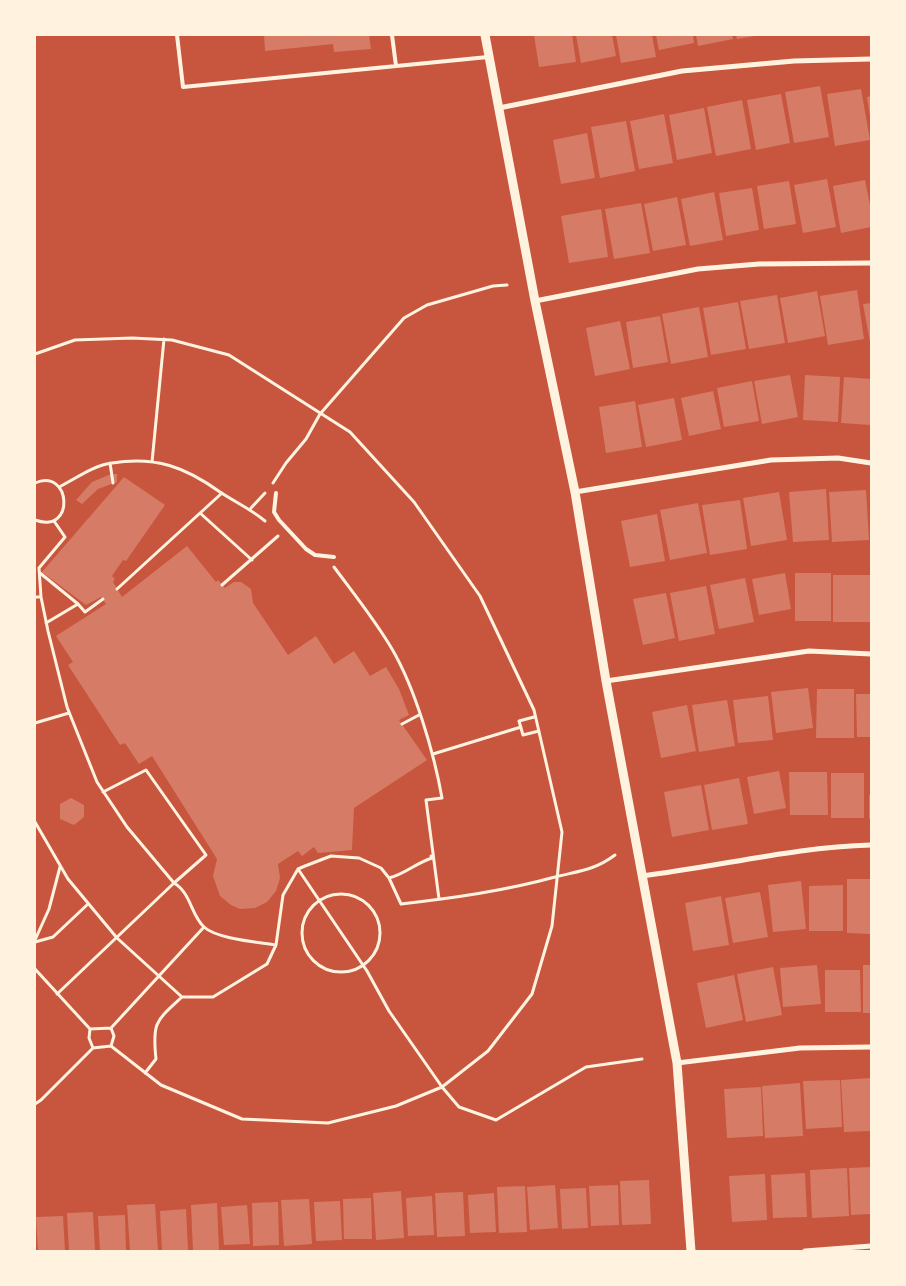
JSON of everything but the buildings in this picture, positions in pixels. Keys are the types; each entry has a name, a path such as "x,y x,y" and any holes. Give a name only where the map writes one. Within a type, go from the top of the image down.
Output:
{"street":[{"path":"485,35 488,58 575,492 606,681 677,1064 691,1251"},
{"path":"499,108 682,71 794,61 871,59"},
{"path":"536,301 698,269 759,264 871,263"},
{"path":"575,492 771,460 838,458 871,464"},
{"path":"606,681 809,651 871,654"},
{"path":"641,876 753,857 843,846 871,846"},
{"path":"677,1064 800,1048 871,1047"},
{"path":"805,1251 871,1246"}],"lane":[{"path":"177,35 183,87 488,58"},
{"path":"392,35 396,66"},
{"path":"276,493 274,512 279,520 306,549 315,555 334,557"}],"path":[{"path":"251,508 270,488 286,463 306,439 320,414 404,318 427,306 493,286 507,285"},
{"path":"152,462 164,338"},
{"path":"35,354 75,340 164,338 229,355 350,432 420,510 480,596 534,710 534,717 562,832 552,926 532,994 488,1051 442,1087 396,1106 328,1123 242,1119 161,1085 111,1046 93,1048 35,1104"},
{"path":"59,487 110,463 152,462 181,468 203,479 222,493 251,508 268,524"},
{"path":"110,463 113,483"},
{"path":"35,483 49,481 59,487 64,495 65,505 61,514 54,520 42,523 35,520"},
{"path":"117,589 222,493"},
{"path":"200,513 252,560"},
{"path":"54,520 65,537 39,568 41,597 69,713 97,782 127,827 174,883 182,888 204,927 218,934 276,945"},
{"path":"274,529 285,541"},
{"path":"222,584 252,560 279,534"},
{"path":"327,566 334,566 393,650 433,754 442,798 426,800 440,899"},
{"path":"40,572 85,612 103,599"},
{"path":"35,597 41,597"},
{"path":"46,623 78,604"},
{"path":"35,723 69,713"},
{"path":"402,724 419,715"},
{"path":"534,717 519,721 523,735 538,731"},
{"path":"433,754 521,727"},
{"path":"57,994 174,883 206,856 146,770 104,792"},
{"path":"35,822 60,867 88,904 117,938 182,998"},
{"path":"35,832 39,829"},
{"path":"389,878 400,875 417,863 432,858 432,848"},
{"path":"145,1073 156,1059 154,1039 158,1019 182,998 213,997 267,964 276,945 283,895 298,869 331,856 359,858 381,868 389,878 401,904 475,895 557,877 600,866 615,855"},
{"path":"35,941 49,909 60,867"},
{"path":"298,869 362,966 389,1012 442,1087 459,1107 496,1120 586,1067 642,1059"},
{"path":"334,896 348,896 362,900 372,910 380,928 379,942 373,956 362,966 349,971 335,971 322,966 311,957 304,944 304,924 310,911 320,902 334,896"},
{"path":"35,941 53,937 88,904"},
{"path":"35,968 90,1029 111,1028 204,927"},
{"path":"111,1028 114,1036 111,1046"},
{"path":"90,1029 88,1038 93,1048"}]}
